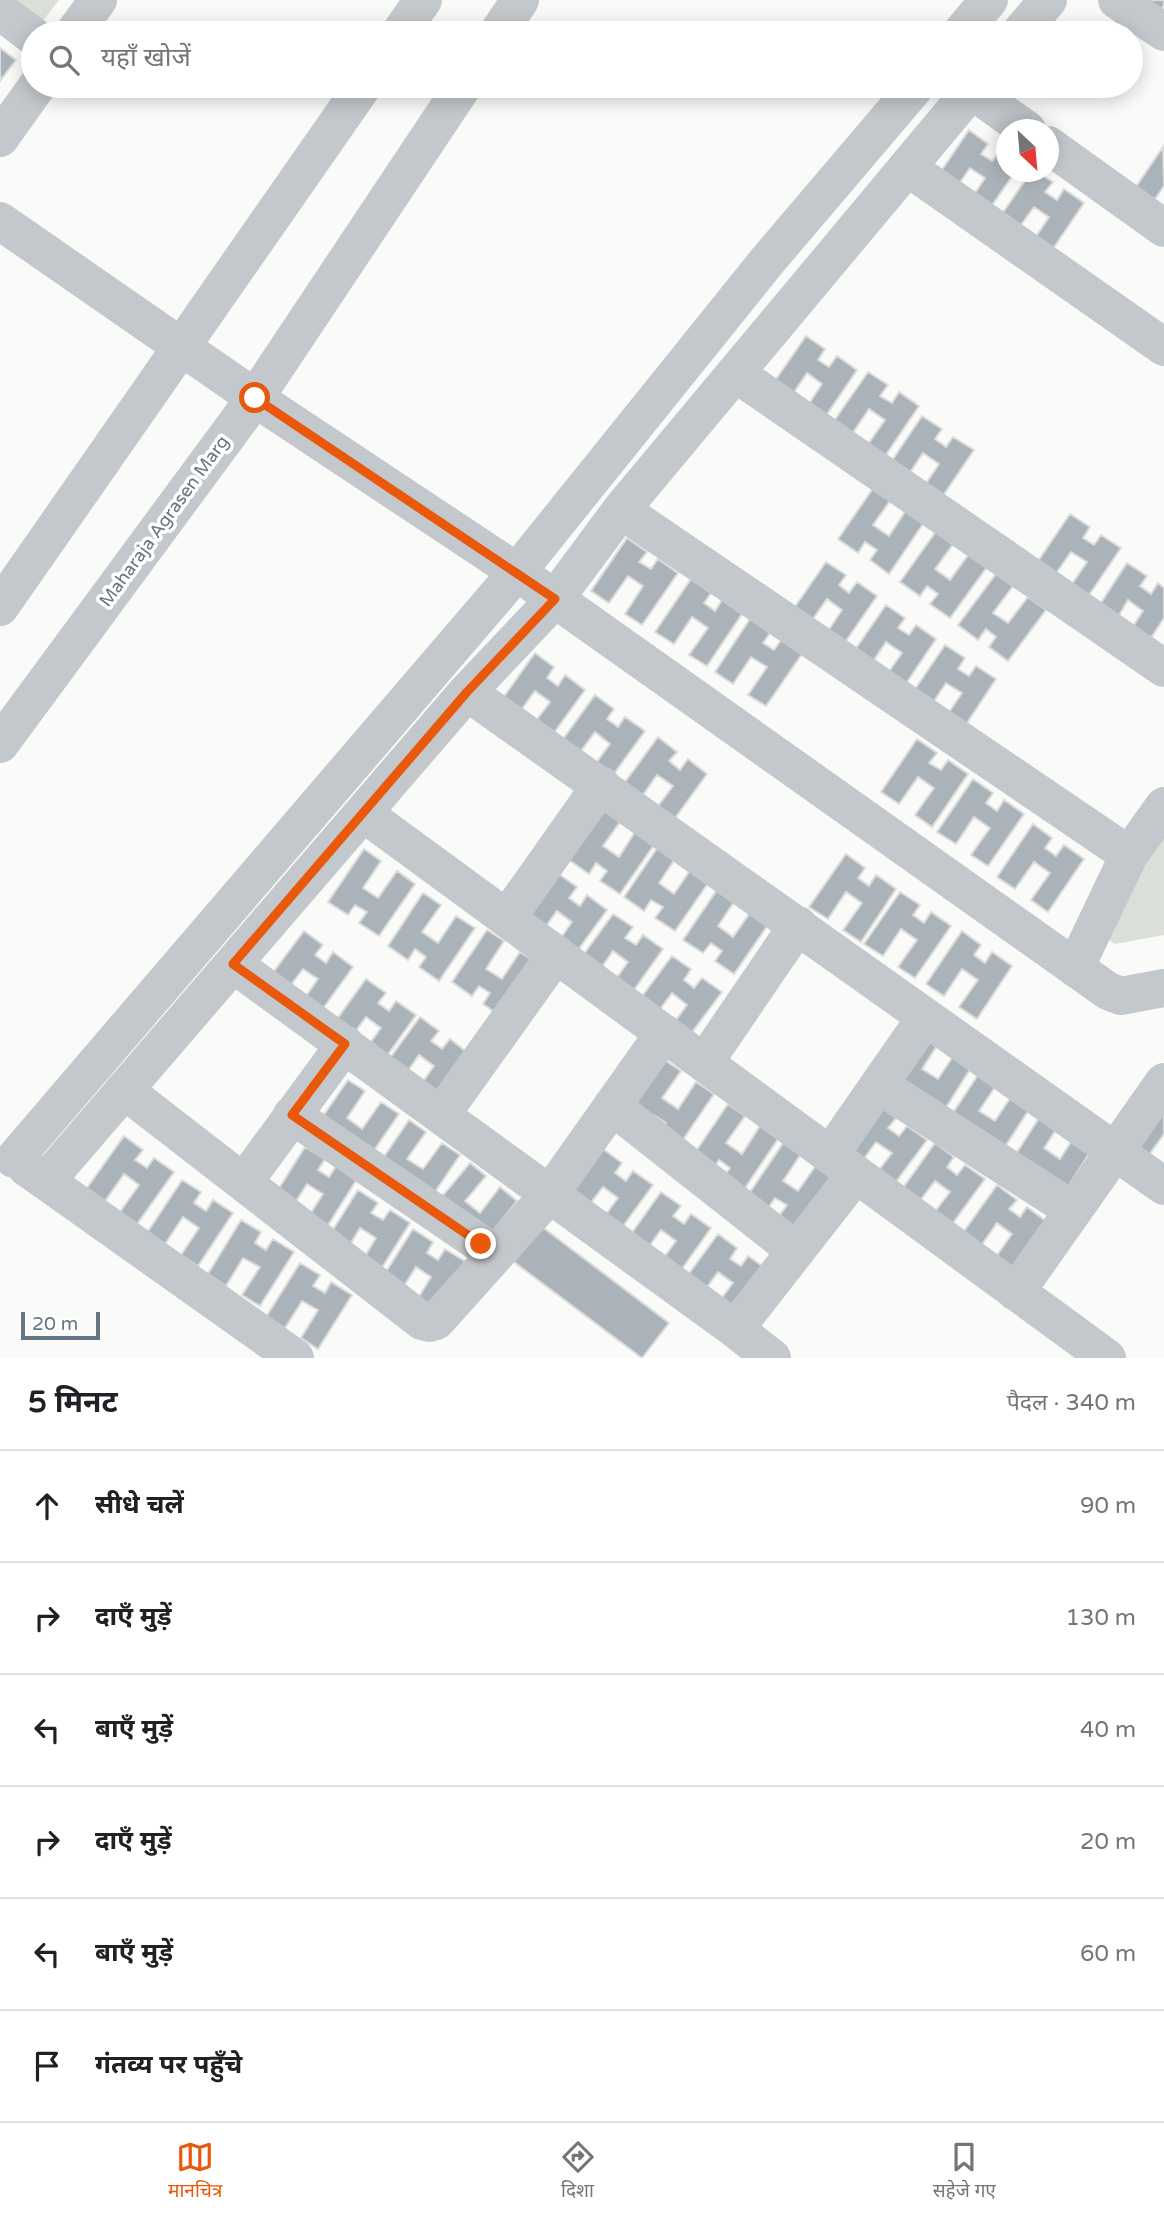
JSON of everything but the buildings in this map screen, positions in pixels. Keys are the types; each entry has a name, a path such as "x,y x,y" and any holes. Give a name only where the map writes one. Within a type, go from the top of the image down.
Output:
{"street":[{"path":"83,21 98,0"},
{"path":"408,21 423,0"},
{"path":"506,21 520,0"},
{"path":"971,21 989,0"},
{"path":"1030,21 1048,0"},
{"path":"1117,0 1164,32"},
{"path":"0,11 21,27"},
{"path":"0,138 28,98"},
{"path":"0,607 355,98"},
{"name":"Maharaja Agrasen Marg","path":"0,744 255,398 455,98"},
{"path":"295,1358 7,1154 517,572 768,260 906,98"},
{"path":"47,1180 467,692 555,599 621,510 907,167 978,98"},
{"path":"987,98 1013,119"},
{"path":"1059,153 1164,228"},
{"path":"907,167 1164,347"},
{"path":"0,221 255,398 517,572 1115,995 1164,988"},
{"path":"735,373 1164,668"},
{"path":"621,510 1129,855"},
{"path":"467,692 1164,1186"},
{"path":"507,918 601,785"},
{"path":"1075,968 1129,855 1164,806"},
{"path":"363,813 1107,1358"},
{"path":"704,1063 797,925"},
{"path":"441,1115 556,954"},
{"path":"233,964 736,1329 772,1358"},
{"path":"736,1329 796,1251 843,1164 879,1085 926,1017"},
{"path":"124,1090 422,1321 429,1323 436,1321 550,1194 664,1033"},
{"path":"244,1182 345,1044"},
{"path":"1016,1292 1164,1082"},
{"path":"879,1085 1073,1210"},
{"path":"612,1106 796,1251"},
{"path":"292,1115 481,1244"}],"shaded area":[{"path":"12,0 59,0 41,21"},
{"path":"1164,837 1164,935 1115,944 1095,931"}],"route":[{"path":"255,398 555,599 467,692 233,964 345,1044 292,1115 481,1244"}]}
